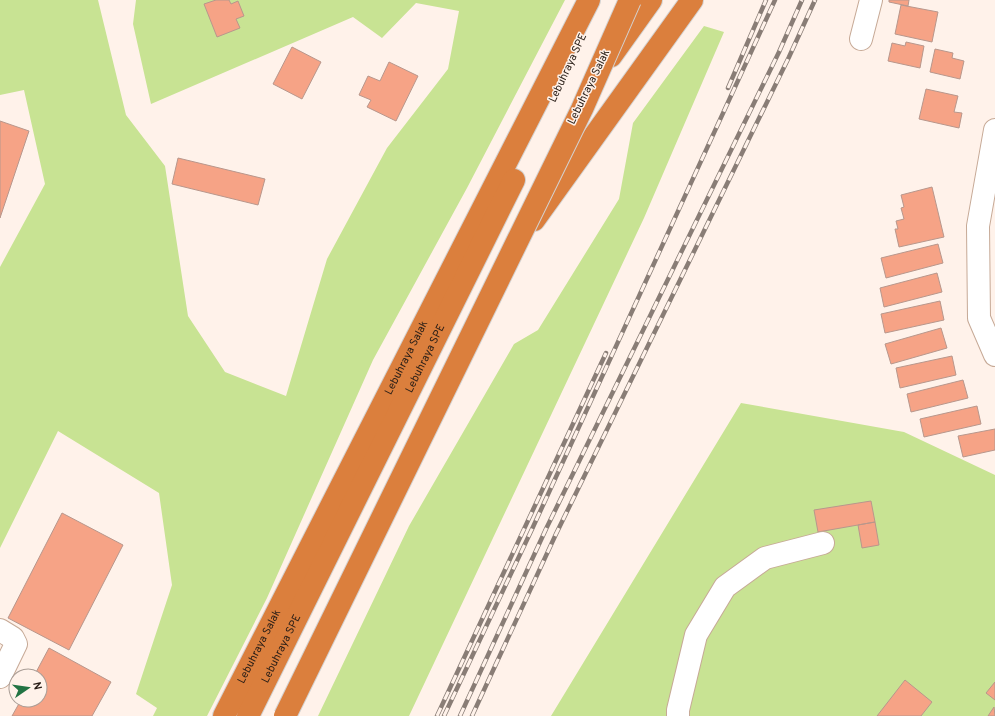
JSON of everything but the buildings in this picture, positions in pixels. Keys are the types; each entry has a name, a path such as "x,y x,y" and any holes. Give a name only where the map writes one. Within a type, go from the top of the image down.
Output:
{"highway":[{"name":"Lebuhraya Salak","path":"224,716 589,0"},
{"name":"Lebuhraya SPE","path":"248,716 556,96 599,0"},
{"name":"Lebuhraya Salak","path":"286,716 632,0"},
{"path":"286,716 582,109 632,0"},
{"path":"590,86 650,0"},
{"path":"512,251 692,0"}],"street":[{"path":"861,38 871,0"},
{"path":"995,130 978,226 979,318 995,355"},
{"path":"678,716 678,710 696,635 726,587 765,558 824,543"},
{"path":"0,630 13,638 16,644 0,677"}],"green space":[{"path":"0,0 98,0 126,115 165,166 188,316 225,372 286,396 327,259 387,148 448,69 459,11 416,3 382,38 353,17 151,104 133,24 136,0 565,0 467,188 373,360 267,598 207,716 153,716 157,708 136,694 172,585 159,493 58,431 0,548 0,267 45,184 24,90 0,95"},
{"path":"704,26 724,32 644,218 409,716 318,716 409,526 514,344 538,330 619,199 633,123"},
{"path":"741,403 904,432 995,475 995,716 551,716"}],"railway":[{"path":"728,88 766,0"},
{"path":"444,716 533,527 775,0"},
{"path":"460,716 546,529 779,52 802,0"},
{"path":"472,716 556,534 789,57 815,0"},
{"path":"437,716 606,353"}]}
